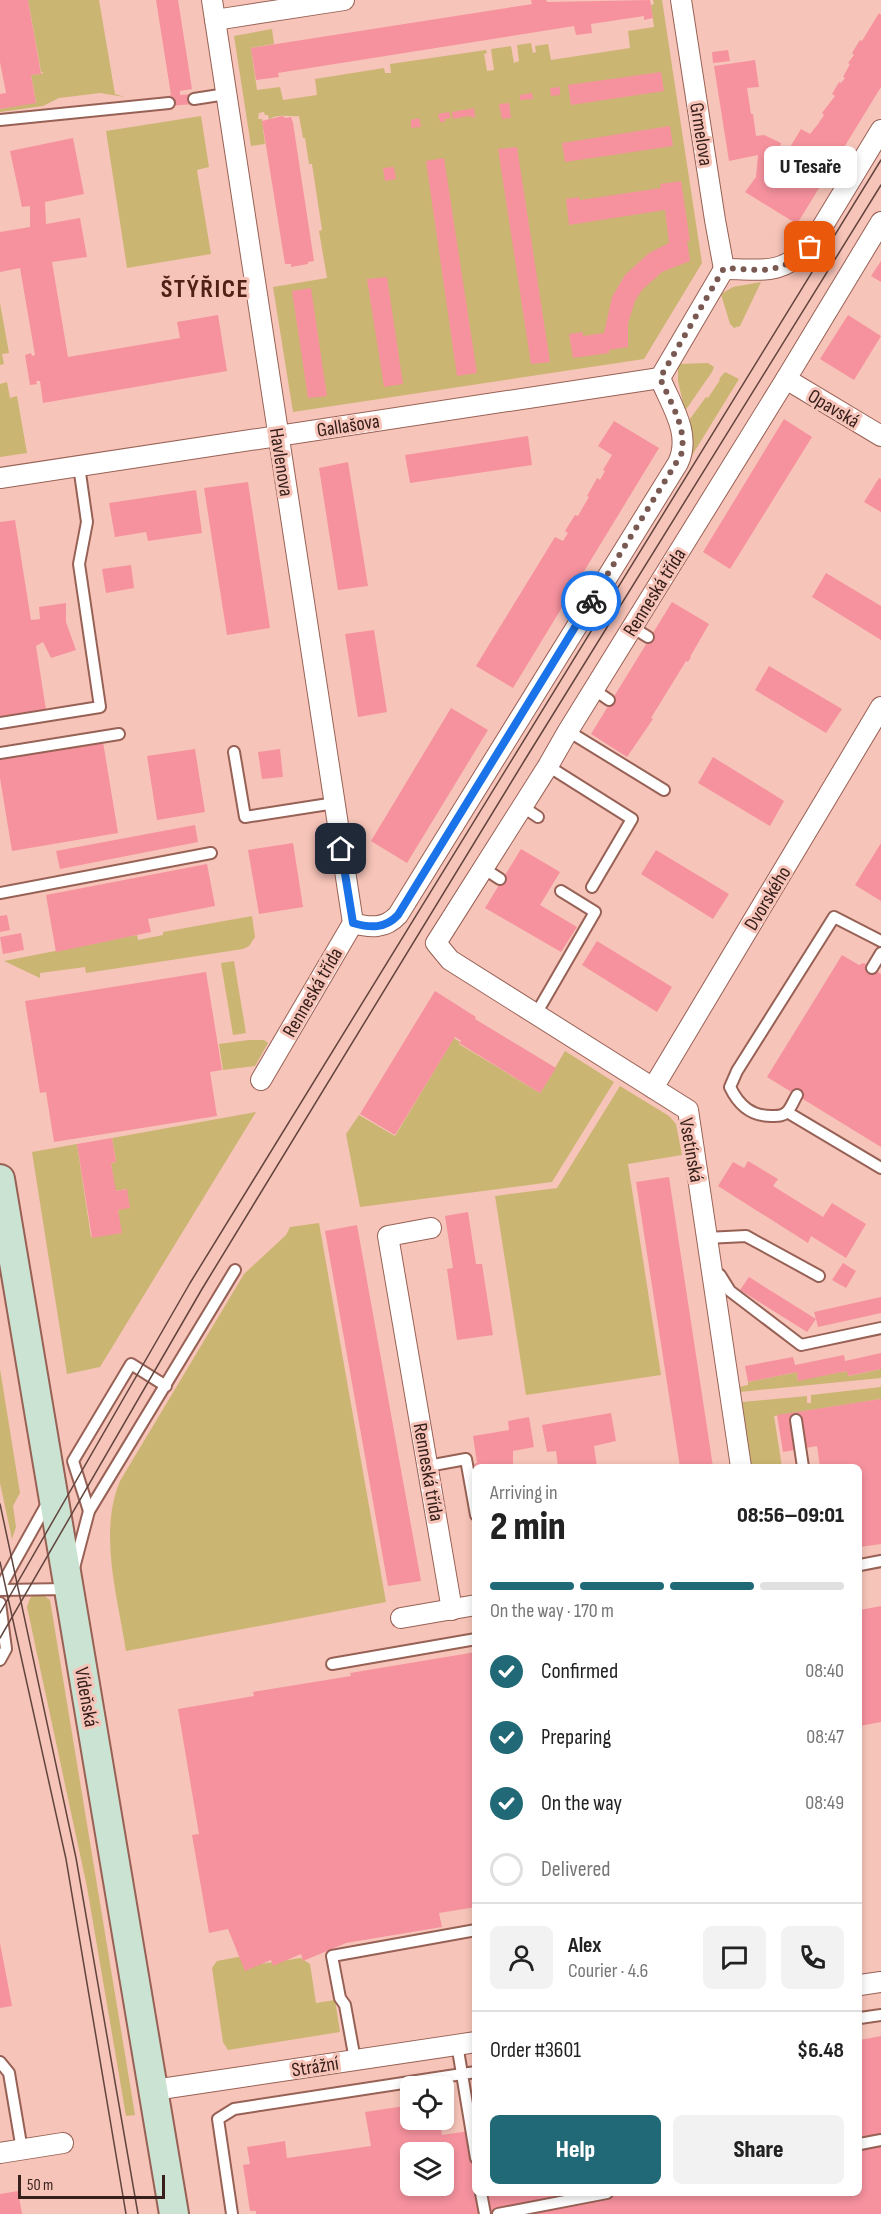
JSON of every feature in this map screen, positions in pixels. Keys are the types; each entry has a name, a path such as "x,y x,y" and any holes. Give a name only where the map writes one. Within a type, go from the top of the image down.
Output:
{"main road":[{"name":"Vídeňská","path":"0,1179 60,1460 53,1493 174,2214"}],"street":[{"name":"Havlenova","path":"212,0 353,923"},
{"path":"214,20 344,0"},
{"name":"Grmelova","path":"681,0 724,268"},
{"path":"353,923 362,926 386,925 398,915 678,463 683,449 683,436 660,378 724,268 773,270 794,261 810,247 881,130"},
{"name":"Renneská třída","path":"450,960 436,943 491,874 530,812 548,766 568,731 601,695 640,632 786,379 881,222"},
{"name":"Gallašova","path":"0,478 660,378"},
{"name":"Opavská","path":"786,379 881,436"},
{"name":"Dvorského","path":"652,1088 881,707"},
{"name":"Renneská třída","path":"261,1080 353,923"},
{"name":"Vsetínská","path":"450,960 688,1110 741,1464"},
{"name":"Renneská třída","path":"430,1228 388,1236 452,1610"},
{"path":"401,1618 472,1606"},
{"path":"862,1985 881,1982"},
{"name":"Strážní","path":"154,2090 466,2043"},
{"path":"0,2153 63,2143"}],"lane":[{"path":"194,99 226,94"},
{"path":"0,120 169,102"},
{"path":"0,723 100,707 79,564 87,522 79,466"},
{"path":"568,731 664,790"},
{"path":"0,753 119,734"},
{"path":"234,752 245,817 334,803"},
{"path":"548,766 632,819 592,887"},
{"path":"0,893 211,853"},
{"path":"536,1014 595,912 561,891"},
{"path":"797,1095 787,1112 780,1116 761,1117 747,1110 736,1100 730,1087 737,1071 834,917 881,941"},
{"path":"872,968 881,953"},
{"path":"787,1112 881,1168"},
{"path":"706,1238 746,1236 819,1276"},
{"path":"53,1493 0,1589 69,1589 89,1511 235,1270"},
{"path":"712,1276 720,1275 730,1291 801,1345 881,1328"},
{"path":"89,1511 60,1460 131,1364 166,1386"},
{"path":"796,1420 803,1464"},
{"path":"428,1466 466,1460 472,1493"},
{"path":"862,1565 881,1561"},
{"path":"0,1604 6,1649 0,1660"},
{"path":"332,1664 472,1640"},
{"path":"355,2060 345,2005 340,1998 332,1956 472,1931"},
{"path":"862,2018 881,2015"},
{"path":"466,2043 462,2074 472,2134"},
{"path":"0,2062 9,2073 22,2150"},
{"path":"232,2214 218,2119 234,2109 472,2073"},
{"path":"862,2144 881,2140"},
{"path":"482,2196 485,2214"},
{"path":"498,2214 591,2196"}],"shaded area":[{"path":"28,0 99,0 115,94 125,97 100,93 59,98 43,106 0,112 0,109 36,102 31,75 44,73 41,72"},
{"path":"653,0 662,0 702,263 644,359 293,412 273,287 327,278 319,231 322,230 312,164 309,164 299,116 279,116 269,120 268,115 264,112 259,113 258,119 262,119 265,144 251,146 234,36 272,29 274,44 251,48 257,90 280,87 283,100 317,95 315,79 384,68 385,73 391,73 390,64 486,50 487,53 484,54 487,71 494,70 491,49 511,46 514,63 519,61 517,45 531,43 533,53 536,52 535,46 548,44 551,60 630,48 628,31 654,27 651,5 654,4"},
{"path":"201,116 209,167 197,170 211,254 127,268 106,131"},
{"path":"761,282 740,326 734,328 730,324 721,294 733,287"},
{"path":"0,303 9,353 2,354 4,364 0,365"},
{"path":"708,363 714,367 712,372 685,411 678,381 678,364"},
{"path":"725,372 739,379 565,662 684,458 687,423 706,397 708,398"},
{"path":"7,382 10,398 17,396 27,453 0,457 0,384"},
{"path":"252,916 255,937 249,946 243,949 86,973 85,967 40,973 40,978 4,961 137,935 138,940 163,935 163,932"},
{"path":"234,961 246,1033 233,1035 221,963"},
{"path":"454,1038 460,1042 459,1044 540,1093 565,1051 614,1082 552,1182 360,1207 346,1134 359,1115 395,1136"},
{"path":"264,1040 268,1043 255,1066 223,1070 219,1044"},
{"path":"620,1086 669,1116 676,1124 682,1155 628,1164 661,1375 526,1395 495,1196 557,1188"},
{"path":"256,1112 100,1367 67,1374 32,1152 77,1144 91,1237 121,1233 118,1210 126,1189 115,1191 111,1163 116,1162 112,1138"},
{"path":"319,1223 386,1602 126,1651 110,1544 114,1501 120,1481 244,1274 286,1235 290,1227"},
{"path":"0,1369 20,1493 13,1506 16,1527 12,1539 0,1483"},
{"path":"881,1369 881,1378 740,1392 734,1388 748,1385 748,1382 797,1372 798,1380 847,1371 849,1376"},
{"path":"881,1387 881,1399 774,1416 782,1464 751,1464 742,1402 807,1396 807,1403 811,1403 811,1395"},
{"path":"36,1594 42,1594 50,1600 135,2115 126,2116 87,1887 27,1607 30,1598"},
{"path":"238,1957 260,1964 301,1958 310,1964 316,2003 335,2000 340,2032 228,2050 223,2042 212,1968 217,1961"}],"building":[{"path":"0,0 28,0 41,74 31,75 36,103 0,109 0,94 6,93 0,62"},
{"path":"156,0 178,0 192,89 180,91 180,95 193,94 194,104 169,106 168,96 171,95"},
{"path":"531,0 546,0 547,2 650,0 653,18 644,20 644,16 591,24 592,33 576,35 574,26 278,73 279,77 256,80 251,48 532,4"},
{"path":"879,13 881,15 881,87 797,224 745,192 756,177 758,155 729,161 714,66 755,60 759,87 747,88 751,114 753,114 756,136 764,135 781,143 773,177 781,182 803,145 797,153 789,149 801,129 810,134 824,115 822,113 835,96 832,94 839,82 841,83 845,78 843,77 850,64 848,63 854,55 852,53"},
{"path":"728,50 730,61 713,63 712,52"},
{"path":"661,72 664,91 571,105 568,85"},
{"path":"560,87 560,95 551,96 550,88"},
{"path":"532,93 533,99 520,100 520,95"},
{"path":"509,103 511,118 502,119 499,104"},
{"path":"474,108 475,118 468,116 453,119 452,112"},
{"path":"449,112 451,118 440,122 438,114"},
{"path":"282,116 291,117 293,123 314,261 291,267 291,264 285,264 262,121"},
{"path":"419,118 421,127 411,128 411,120"},
{"path":"670,126 673,146 565,162 562,143"},
{"path":"73,138 84,194 45,202 46,224 80,218 87,257 52,262 68,357 180,338 177,322 218,315 227,371 43,403 40,381 30,385 25,355 31,353 32,356 35,355 20,268 0,272 0,232 30,227 30,206 22,207 10,151"},
{"path":"517,147 550,362 531,364 498,149"},
{"path":"444,158 477,373 457,376 426,161"},
{"path":"394,167 396,179 385,181 383,168"},
{"path":"681,181 690,241 687,241 690,261 662,272 642,290 635,301 628,323 628,347 609,350 609,353 573,358 569,334 583,332 583,336 604,333 612,297 625,275 649,253 669,243 665,210 569,225 566,199 579,197 580,200 661,188 660,184"},
{"path":"881,261 881,282 871,276"},
{"path":"387,277 403,384 384,387 367,279"},
{"path":"311,288 327,396 308,398 292,291"},
{"path":"848,315 881,336 854,380 820,359"},
{"path":"784,419 812,437 730,569 703,552"},
{"path":"614,421 659,448 513,688 476,666 555,537 563,541 568,533 565,531 575,515 578,516 597,478 600,480 612,455 598,446"},
{"path":"528,436 532,465 410,483 405,455"},
{"path":"348,462 368,586 338,590 319,468"},
{"path":"879,478 881,479 881,512 864,502"},
{"path":"248,482 270,628 227,635 204,488"},
{"path":"196,490 202,533 148,541 146,532 115,537 109,503"},
{"path":"15,520 31,620 40,619 39,607 66,603 66,622 76,650 51,658 43,642 36,646 46,710 0,718 0,522"},
{"path":"131,565 134,588 106,593 102,569"},
{"path":"826,573 881,606 881,640 812,597"},
{"path":"672,602 709,624 688,662 686,661 651,718 653,719 627,757 591,734"},
{"path":"374,630 387,712 358,717 345,634"},
{"path":"769,666 842,709 826,733 755,690"},
{"path":"451,708 488,730 407,863 371,841"},
{"path":"103,742 118,833 12,851 0,778 0,758"},
{"path":"195,749 205,812 157,820 147,756"},
{"path":"280,749 283,777 262,779 258,752"},
{"path":"713,757 784,801 770,826 698,783"},
{"path":"195,825 198,842 60,869 56,851"},
{"path":"293,843 303,907 259,914 248,850"},
{"path":"881,843 881,901 855,885"},
{"path":"521,849 560,872 540,905 577,927 561,952 485,908"},
{"path":"656,850 729,894 713,919 641,874"},
{"path":"207,864 215,906 148,919 151,932 56,952 46,895"},
{"path":"7,915 10,930 0,932 0,916"},
{"path":"21,933 24,950 3,954 0,937"},
{"path":"597,941 672,987 657,1012 582,965"},
{"path":"842,955 859,965 864,963 881,974 881,1147 767,1077"},
{"path":"206,972 222,1070 210,1072 217,1116 54,1142 46,1092 40,1093 25,1001"},
{"path":"435,991 476,1017 475,1019 556,1068 540,1093 459,1043 461,1041 455,1037 395,1135 360,1114"},
{"path":"112,1138 116,1162 111,1163 116,1191 127,1189 130,1208 118,1210 122,1233 92,1238 77,1144"},
{"path":"748,1161 778,1179 773,1186 823,1217 832,1203 866,1224 846,1258 811,1236 808,1243 718,1186 733,1162 744,1168"},
{"path":"669,1177 713,1464 680,1464 636,1182"},
{"path":"468,1212 476,1264 482,1264 493,1335 457,1340 447,1269 453,1268 445,1216"},
{"path":"357,1225 421,1581 388,1586 325,1231"},
{"path":"843,1263 856,1271 846,1288 832,1280"},
{"path":"749,1277 816,1319 807,1332 740,1290"},
{"path":"881,1297 881,1313 818,1327 814,1312"},
{"path":"881,1353 881,1369 848,1376 847,1371 798,1381 797,1372 748,1382 745,1366 793,1357 795,1365 844,1355 845,1361"},
{"path":"881,1399 881,1544 862,1547 862,1464 820,1464 817,1446 783,1452 777,1415"},
{"path":"611,1413 616,1441 594,1446 597,1464 558,1464 556,1451 547,1452 542,1425"},
{"path":"529,1417 534,1447 513,1451 513,1464 474,1464 477,1463 473,1436 509,1430 508,1421"},
{"path":"881,1606 881,1722 862,1726 862,1610"},
{"path":"472,1653 472,1908 439,1913 442,1927 346,1943 303,1961 301,1954 273,1966 271,1960 245,1971 228,1929 209,1933 192,1835 199,1834 178,1709 254,1696 253,1692 351,1676 350,1673"},
{"path":"0,1943 12,2006 0,2008"},
{"path":"881,2036 881,2214 256,2214 256,2211 250,2211 243,2165 250,2164 247,2147 285,2141 287,2158 371,2146 365,2112 400,2107 400,2130 441,2130 442,2135 472,2131 472,2196 862,2196 862,2040"},
{"path":"18,2191 22,2214 0,2214 0,2194"}],"tram line":[{"path":"0,1613 190,1283 881,160"},
{"path":"0,1638 202,1289 526,758 881,185"},
{"path":"0,1504 76,1858 138,2214"},
{"path":"0,1562 66,1859 126,2214"}],"way so far":[{"path":"591,601 678,463 683,449 682,429 660,378 712,287 724,268 773,270 794,261 810,247"}],"place":[{"name":"U Tesaře","path":"810,247"}],"district":[{"name":"ŠTÝŘICE","path":"205,288"}],"route":[{"path":"341,849 353,923 372,927 386,925 398,915 591,601"}]}
